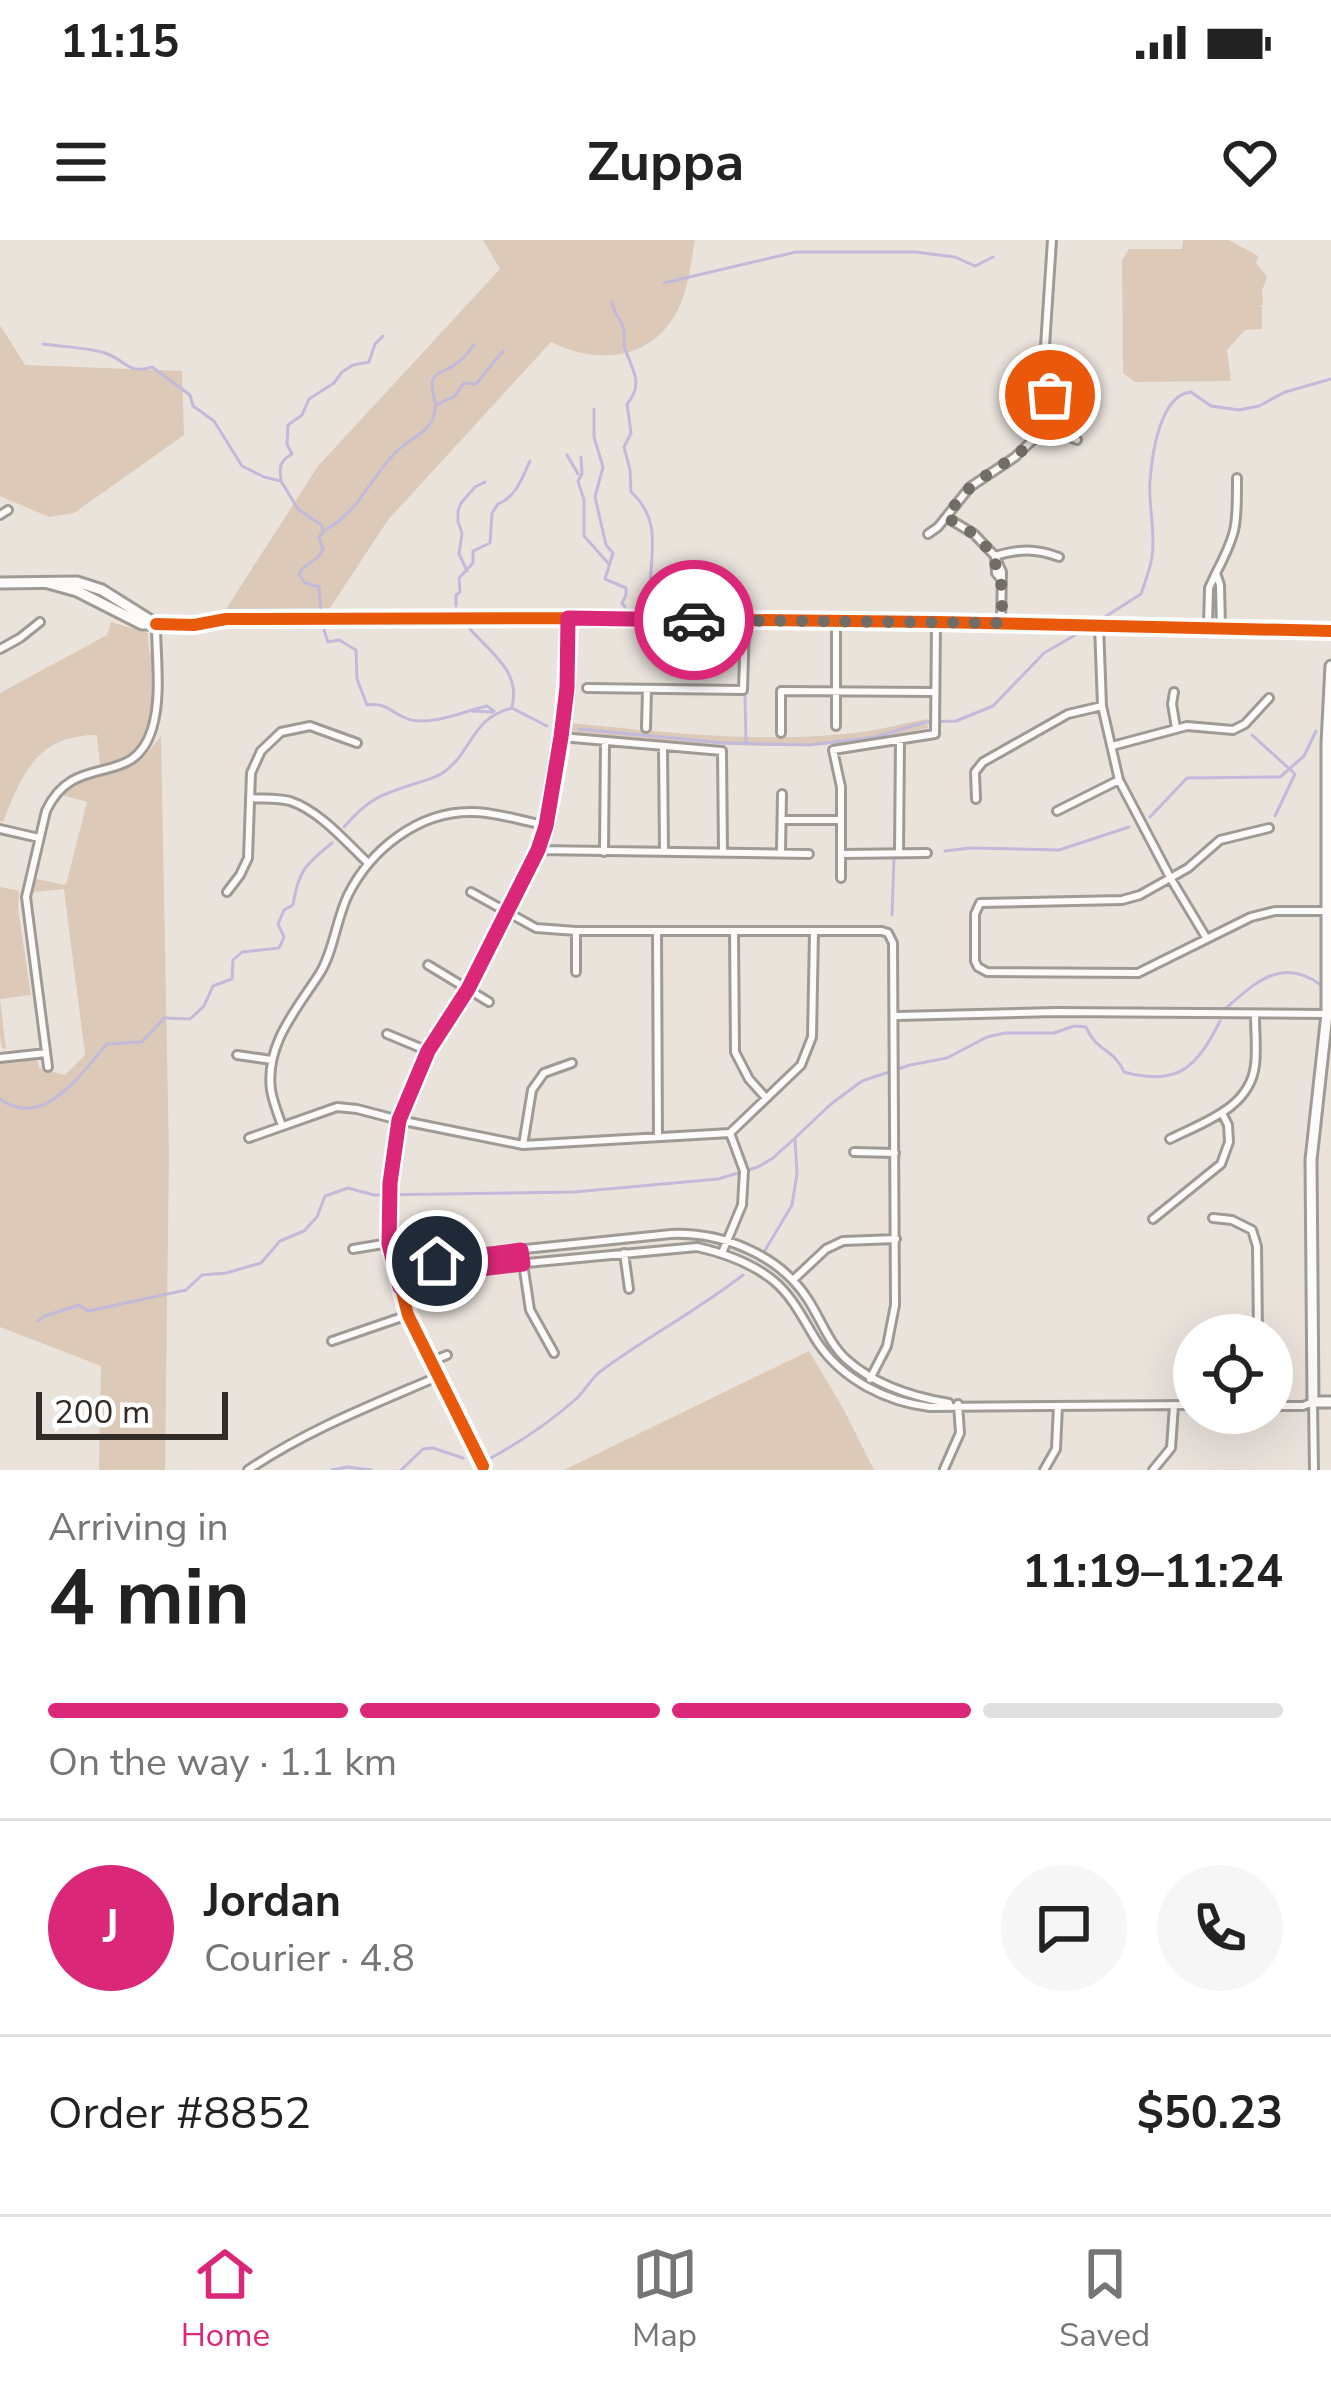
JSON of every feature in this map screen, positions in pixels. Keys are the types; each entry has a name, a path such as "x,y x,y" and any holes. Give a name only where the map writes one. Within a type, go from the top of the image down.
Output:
{"street":[{"path":"928,534 970,487 1028,447 1042,426 1050,395 1045,346 1052,240"},
{"path":"1042,426 1077,440"},
{"path":"1208,627 1216,573 1237,528 1237,478"},
{"path":"946,517 974,534 995,556 1003,589 1001,623"},
{"path":"995,556 1032,549 1059,557"},
{"path":"1216,573 1221,628"},
{"path":"0,584 48,583 77,590 142,624 194,625 226,619 568,618 1331,631"},
{"path":"1209,598 1220,597"},
{"path":"483,1466 408,1315 389,1244 390,1183 399,1120 428,1051 508,914 546,826 567,688 568,618"},
{"path":"587,688 743,690 745,620"},
{"path":"0,649 40,622"},
{"path":"836,622 836,726"},
{"path":"841,878 841,787 833,750 934,734 936,622"},
{"path":"48,1067 26,897 39,838 46,811 61,787 80,775 122,766 144,748 156,716 156,624"},
{"path":"1099,625 1102,706 1119,780 1207,939"},
{"path":"1314,1470 1311,1160 1325,1084 1329,1014 1331,666"},
{"path":"646,728 647,689"},
{"path":"781,734 781,691 934,692"},
{"path":"1174,692 1176,728"},
{"path":"1112,746 1176,728 1233,730 1245,724 1268,698"},
{"path":"976,799 976,766 1068,714 1102,706"},
{"path":"227,892 248,858 251,773 261,751 281,732 310,726 357,743"},
{"path":"561,737 722,751 722,852"},
{"path":"899,853 900,740"},
{"path":"604,853 605,741"},
{"path":"663,747 664,853"},
{"path":"1057,811 1119,780"},
{"path":"781,852 782,794"},
{"path":"248,798 288,801 306,809 368,863"},
{"path":"281,1126 271,1089 272,1060 300,999 320,973 347,897 368,863 400,835 438,814 476,812 546,826"},
{"path":"782,820 840,820"},
{"path":"1269,828 1220,840 1171,879 1122,900 978,901 976,970 1138,974 1251,917 1275,911 1328,911"},
{"path":"0,830 39,838"},
{"path":"538,850 809,854"},
{"path":"842,854 928,854"},
{"path":"471,892 536,928 891,931 896,1016 892,1329 865,1385"},
{"path":"576,931 576,972"},
{"path":"657,931 658,1138"},
{"path":"734,932 735,1052 748,1079 766,1099"},
{"path":"249,1138 337,1107 523,1145 730,1133 801,1065 812,1037 814,932"},
{"path":"428,965 489,1002"},
{"path":"896,1016 1329,1014"},
{"path":"1170,1139 1222,1113 1242,1096 1255,1067 1255,1016"},
{"path":"387,1034 428,1051"},
{"path":"0,1058 46,1053"},
{"path":"237,1055 272,1060"},
{"path":"523,1145 532,1090 544,1073 572,1063"},
{"path":"1153,1219 1220,1164 1229,1142 1222,1113"},
{"path":"722,1253 742,1205 744,1168 730,1133"},
{"path":"487,1149 490,1138"},
{"path":"854,1152 895,1153"},
{"path":"1213,1218 1232,1220 1252,1230 1257,1246 1258,1314"},
{"path":"397,1274 486,1253 671,1234 729,1240 793,1280 847,1360 908,1393 958,1405"},
{"path":"484,1240 486,1253"},
{"path":"793,1280 843,1240 896,1240"},
{"path":"353,1250 389,1244"},
{"path":"400,1287 440,1274 697,1247 758,1269 775,1282 844,1371 904,1404 1173,1405"},
{"path":"521,1250 530,1310 554,1353"},
{"path":"625,1253 628,1289"},
{"path":"332,1341 408,1315"},
{"path":"430,1362 447,1355"},
{"path":"248,1470 320,1428 437,1377"},
{"path":"1293,1406 1331,1402"},
{"path":"944,1469 960,1433 958,1405"},
{"path":"1044,1470 1056,1449 1058,1406"},
{"path":"461,1423 476,1418"},
{"path":"1154,1470 1171,1448 1173,1419"}],"shaded area":[{"path":"483,240 695,240 688,281 670,323 641,347 624,353 588,354 551,342 388,520 330,608 226,609 318,466 500,269"},
{"path":"1183,240 1229,240 1258,256 1256,263 1267,277 1259,306 1262,329 1245,330 1227,350 1231,381 1135,382 1123,373 1122,260 1129,249 1182,249"},
{"path":"0,325 25,365 182,371 184,435 74,513 49,517 0,496"},
{"path":"111,622 148,633 149,651 156,655 156,714 142,750 144,757 161,736 169,1155 165,1470 99,1470 101,1366 0,1327 0,1062 37,1058 39,1068 65,1075 85,1055 64,889 33,892 36,879 66,885 87,802 62,795 101,777 97,735 60,742 25,773 0,821 0,693 107,635"},
{"path":"927,719 928,728 802,746 571,732 571,723 708,735 810,736 865,732"},
{"path":"0,887 19,891 31,995 0,999"},
{"path":"0,999 6,1049 0,1037"},
{"path":"809,1351 874,1470 564,1470"}],"waterway":[{"path":"664,283 796,252 915,252 955,257 975,266 993,257"},
{"path":"612,302 635,377 635,390 627,404 631,433 624,447 631,492 642,505 652,533 653,608"},
{"path":"281,480 281,464 292,454 288,425 302,415 309,399 342,372 369,362 383,336"},
{"path":"43,344 98,351 137,369 152,367 190,395 193,406 214,421 242,466 281,481 298,509 324,531 319,537 321,554 299,574 305,583 319,587 321,612"},
{"path":"436,405 433,379 474,345"},
{"path":"327,529 348,512 399,449 427,428 436,405 455,396 464,383 476,384 503,351"},
{"path":"1097,622 1141,594 1146,580 1153,548 1153,456 1172,403 1191,392 1211,406 1239,410 1331,379"},
{"path":"594,409 594,437 603,467 595,497 606,545 613,553 605,579 626,588 625,607"},
{"path":"567,455 578,474"},
{"path":"581,457 578,481 584,500 584,536 608,563"},
{"path":"456,606 459,578 473,563 473,551 490,543 492,513 514,492 530,461"},
{"path":"467,571 459,554 458,511 475,487 485,482"},
{"path":"470,629 508,673 512,706"},
{"path":"324,630 328,642 339,640 356,650 357,679 367,705 380,705 420,721 487,706 494,711"},
{"path":"579,729 724,743 809,745 875,737 926,722 956,721 993,706 1044,653 1084,630"},
{"path":"745,694 746,743"},
{"path":"344,827 377,798 444,772 480,727 498,713 512,708 547,726"},
{"path":"472,711 493,712"},
{"path":"1150,817 1187,778 1280,777 1304,756 1316,731"},
{"path":"1252,735 1295,774 1275,816"},
{"path":"945,851 1059,850 1129,827"},
{"path":"0,1099 16,1107 46,1103 73,1083 107,1044 142,1042 164,1018 190,1019 204,1006 213,986 232,979 233,960 242,952 279,948 284,937 278,924 284,910 293,905 301,876 332,843"},
{"path":"892,915 894,858"},
{"path":"1225,1009 1269,976 1293,973 1321,985"},
{"path":"764,1252 792,1205 797,1174 795,1138 862,1081 947,1058 987,1037 1054,1033 1074,1026 1086,1027 1124,1072 1172,1075 1194,1061 1220,1021"},
{"path":"38,1321 79,1305 88,1311 186,1290 202,1275 261,1263 280,1241 304,1231 317,1217 325,1196 348,1188 374,1195 574,1192 718,1179 758,1167 795,1138"},
{"path":"491,1458 556,1416 601,1371 743,1275"},
{"path":"401,1470 423,1449 463,1458"},
{"path":"332,1470 371,1470"}],"cycle path":[{"path":"156,624 194,625 226,619 569,618 1331,631"},
{"path":"483,1466 408,1315 389,1243 390,1183 399,1120 428,1051 468,989 538,850 561,735 569,618"}],"way so far":[{"path":"694,620 1001,623 1003,589 995,556 974,534 946,517 970,487 1028,447 1040,433 1050,395"}],"route":[{"path":"437,1261 521,1250 523,1264 440,1274 400,1287 389,1244 390,1183 399,1120 428,1051 508,914 546,826 567,688 568,618 694,620"}]}
